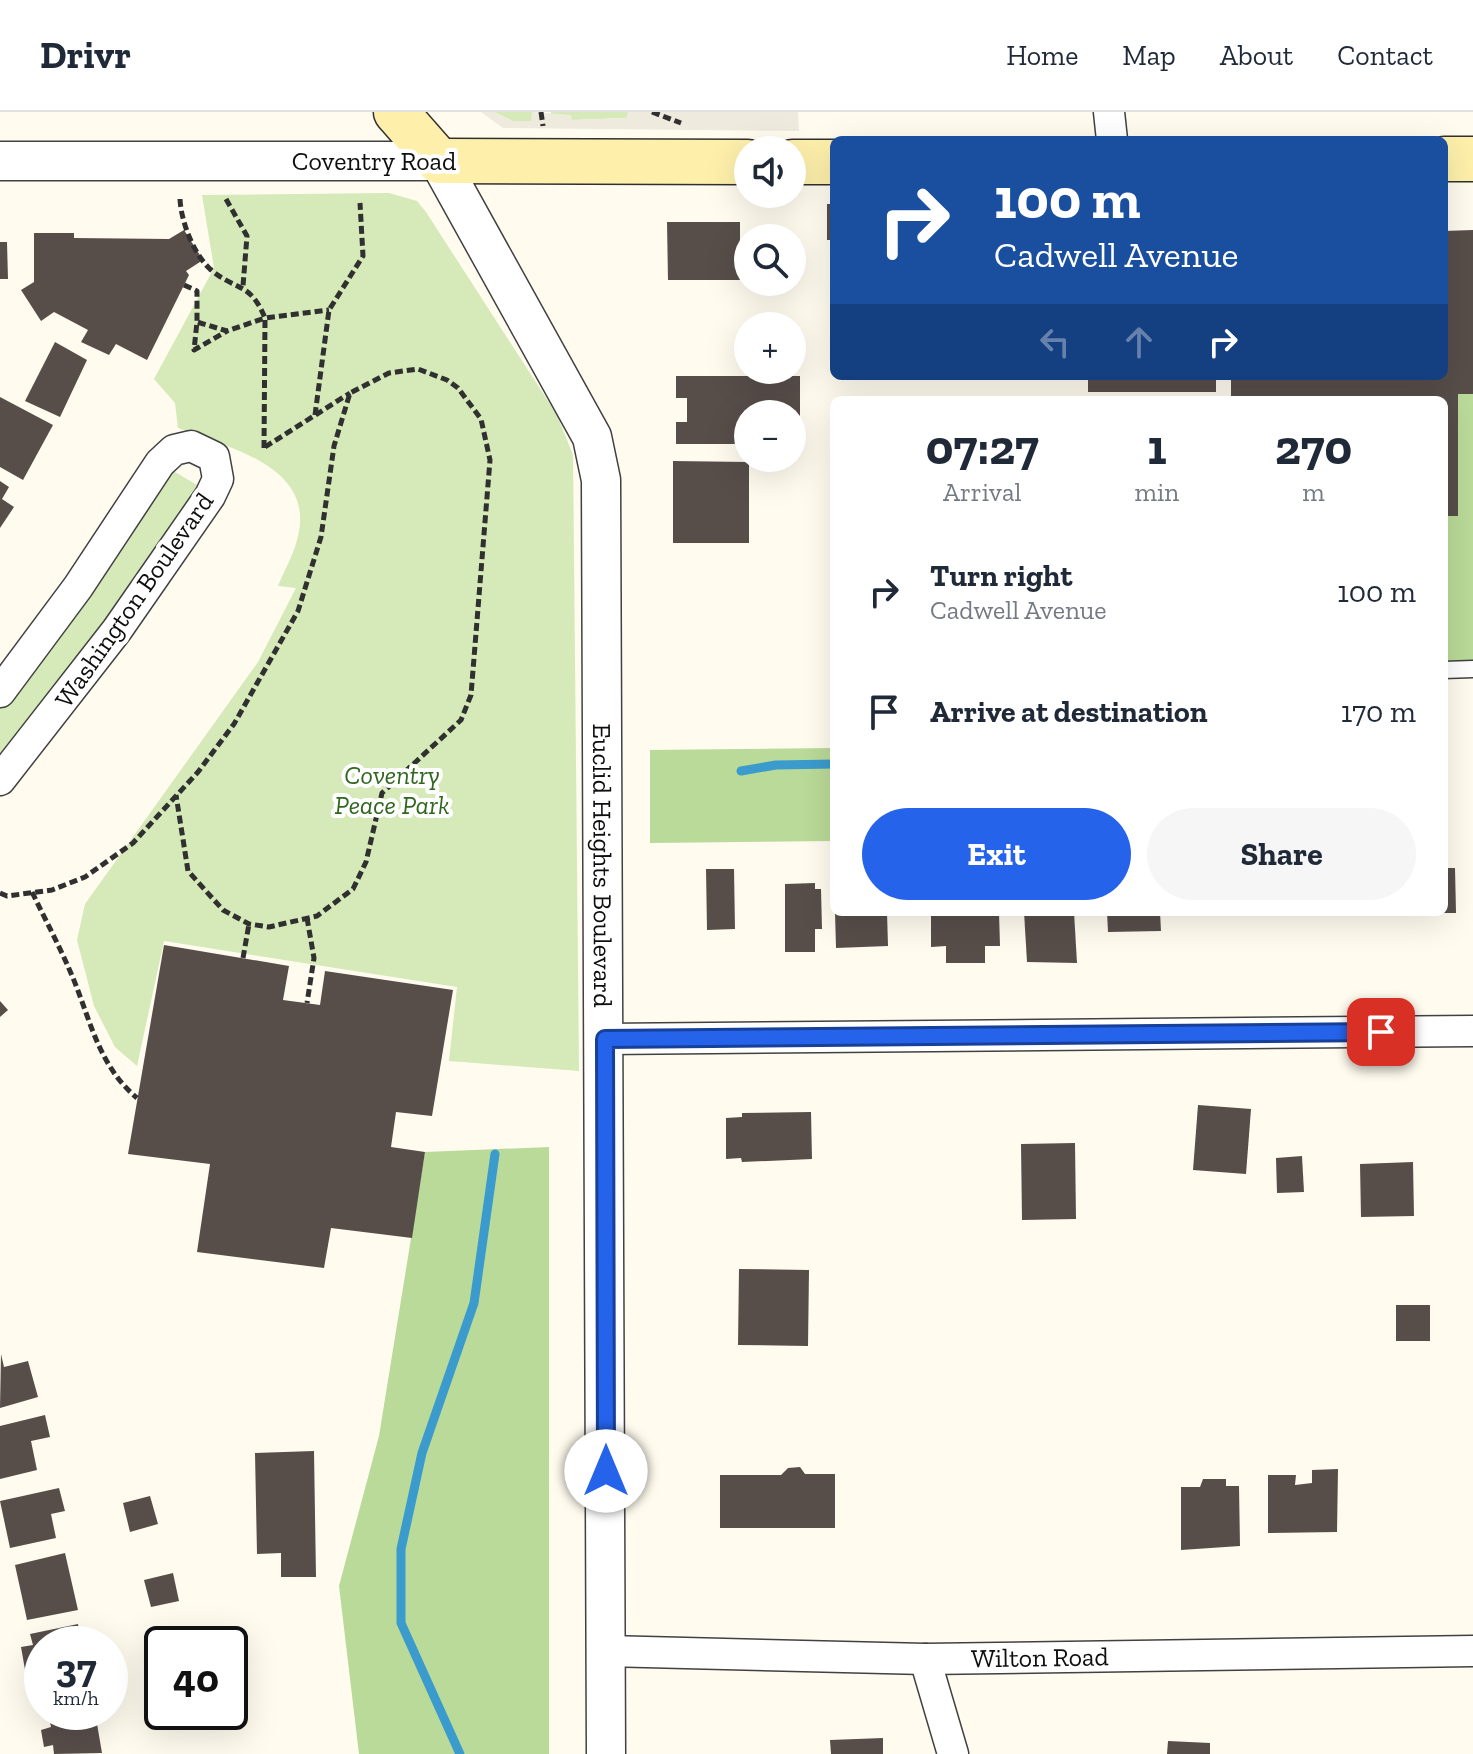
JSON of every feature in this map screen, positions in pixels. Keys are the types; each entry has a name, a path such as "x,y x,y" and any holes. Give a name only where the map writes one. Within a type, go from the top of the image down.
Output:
{"main road":[{"name":"Euclid Heights Boulevard","path":"396,112 439,161"},
{"name":"Euclid Heights Boulevard","path":"430,112 439,161"},
{"path":"1448,159 1473,159"},
{"name":"Coventry Road","path":"439,161 734,162"},
{"path":"806,162 830,162"}],"street":[{"path":"1109,112 1112,136"},
{"name":"Coventry Road","path":"0,161 439,161"},
{"name":"Euclid Heights Boulevard","path":"439,161 580,409 598,460 605,1039 606,1754"},
{"name":"Washington Boulevard","path":"0,692 78,587 166,456 191,446 214,457 218,479 210,496 117,630 0,780"},
{"path":"605,1039 1473,1031"},
{"name":"Wilton Road","path":"606,1651 925,1659 1473,1651"},
{"path":"925,1659 953,1754"}],"lane":[{"path":"1448,670 1473,669"}],"path":[{"path":"541,112 543,127"},
{"path":"652,112 687,126"},
{"path":"176,795 188,871 223,910 249,924 269,927 317,916 353,889 366,862 382,793 461,720 471,695 490,460 481,419 458,388 447,380 418,369 389,373 350,393 264,448 265,318 257,297 209,268 181,220 180,199"},
{"path":"226,199 247,236 243,286"},
{"path":"315,415 329,310 363,256 360,203"},
{"path":"184,285 197,291 194,350 227,331 265,318 329,310"},
{"path":"197,322 227,331"},
{"path":"0,893 7,896 52,890 85,877 133,843 198,772 234,724 298,611 321,537 334,446 350,393"},
{"path":"32,892 73,976 97,1044 117,1081 137,1098"},
{"path":"307,918 314,958 307,1003"},
{"path":"243,958 249,924"}],"green space":[{"path":"494,112 532,112 532,121 513,121"},
{"path":"551,112 628,112 630,115 626,118 571,120 551,115"},
{"name":"Coventry Peace Park","path":"389,193 417,201 426,212 557,415 573,455 579,1071 449,1061 457,987 164,941 137,1066 115,1047 94,1006 77,940 85,904 258,662 296,588 278,586 297,540 300,515 295,495 282,478 265,464 178,428 175,403 154,379 214,268 202,195"},
{"path":"1458,394 1473,394 1473,669 1448,670 1448,516 1458,516"},
{"path":"170,469 197,485 154,557 0,760 0,704"},
{"path":"830,748 830,841 650,843 650,750"},
{"path":"549,1147 549,1754 359,1754 339,1586 379,1436 425,1152"}],"shaded area":[{"path":"481,112 494,112 513,121 531,121 532,112 571,115 572,120 626,118 628,112 798,112 799,131 503,128"}],"building":[{"path":"827,204 830,204 830,240 827,240"},
{"path":"667,222 740,222 734,224 734,280 668,280"},
{"path":"184,230 203,260 186,271 189,275 147,360 116,344 109,355 81,342 88,330 54,312 41,321 21,290 34,282 34,233 74,233 74,238 169,239"},
{"path":"1473,230 1473,394 1458,394 1458,516 1448,516 1448,396 1231,396 1231,380 1448,380 1448,231"},
{"path":"0,242 7,242 8,279 0,279"},
{"path":"55,342 87,360 60,417 25,401"},
{"path":"676,376 734,376 734,384 800,384 800,400 734,400 734,444 676,444 676,422 687,422 687,398 676,398"},
{"path":"1088,380 1216,380 1216,392 1088,392"},
{"path":"0,397 53,425 23,480 0,467"},
{"path":"673,461 734,462 734,472 749,472 749,543 673,543"},
{"path":"0,481 9,487 2,499 14,507 0,528"},
{"path":"1448,868 1455,868 1456,913 1448,913"},
{"path":"706,869 734,869 735,929 707,930"},
{"path":"815,883 815,889 821,889 822,929 815,929 815,952 785,952 785,884"},
{"path":"835,916 887,916 888,946 836,948"},
{"path":"931,916 999,916 1000,946 985,946 985,963 946,963 946,946 931,947"},
{"path":"1024,916 1074,916 1077,963 1027,962"},
{"path":"1107,916 1160,916 1161,931 1108,932"},
{"path":"164,945 289,966 283,1000 320,1005 325,971 453,990 432,1116 396,1112 391,1147 425,1152 412,1238 331,1228 324,1268 197,1252 210,1164 128,1154"},
{"path":"0,1001 8,1010 0,1017"},
{"path":"1198,1105 1251,1109 1246,1174 1193,1170"},
{"path":"811,1112 812,1159 742,1162 741,1158 726,1159 726,1118 742,1117 742,1113"},
{"path":"1075,1143 1076,1219 1022,1220 1021,1144"},
{"path":"1302,1156 1304,1192 1277,1193 1276,1158"},
{"path":"1413,1162 1414,1216 1361,1217 1360,1164"},
{"path":"739,1269 809,1270 808,1346 738,1345"},
{"path":"1396,1305 1430,1305 1430,1341 1396,1341"},
{"path":"1,1354 4,1367 28,1361 38,1397 0,1408"},
{"path":"45,1415 50,1437 31,1441 37,1470 0,1479 0,1426"},
{"path":"314,1451 316,1577 281,1577 281,1553 257,1554 255,1453"},
{"path":"800,1467 805,1474 835,1474 835,1528 720,1528 720,1475 781,1475 788,1468"},
{"path":"1338,1469 1337,1532 1268,1533 1268,1475 1296,1475 1295,1485 1312,1483 1312,1470"},
{"path":"1203,1479 1226,1479 1226,1486 1239,1486 1240,1546 1181,1550 1181,1487 1200,1487"},
{"path":"59,1488 65,1511 51,1514 56,1538 10,1548 0,1501"},
{"path":"150,1496 158,1524 130,1532 123,1503"},
{"path":"65,1553 78,1610 27,1620 15,1565"},
{"path":"173,1573 179,1601 151,1607 144,1580"},
{"path":"41,1730 98,1730 102,1753 54,1754 53,1745 44,1747"},
{"path":"883,1738 883,1754 831,1754 830,1740"},
{"path":"1168,1741 1210,1743 1210,1754 1167,1754"}],"waterway":[{"path":"741,771 776,765 830,764"},
{"path":"460,1754 401,1623 401,1549 422,1453 474,1303 495,1154"}],"route":[{"path":"606,1471 605,1039 1381,1032"}]}
